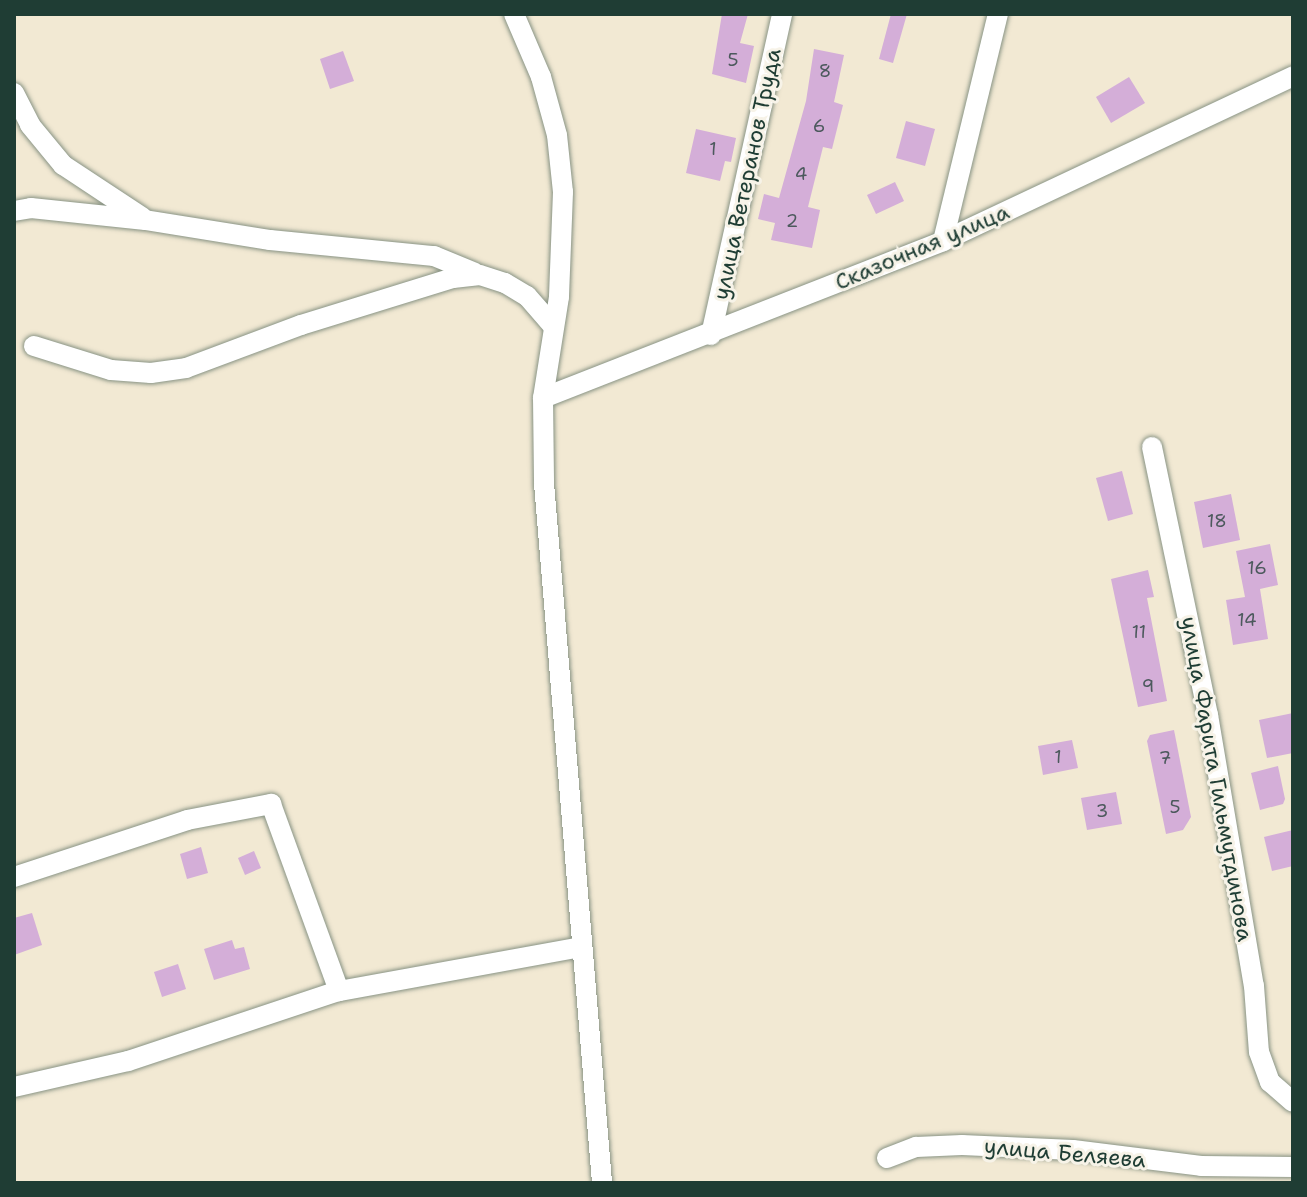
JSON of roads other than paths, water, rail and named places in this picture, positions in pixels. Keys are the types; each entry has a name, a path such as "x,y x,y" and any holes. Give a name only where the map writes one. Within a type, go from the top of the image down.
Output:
{"street":[{"path":"514,14 541,77 557,135 563,192 559,297 552,325 543,398 544,483 602,1183"},
{"name":"улица Ветеранов Труда","path":"711,335 782,14"},
{"path":"943,241 998,14"},
{"name":"Сказочная улица","path":"543,398 711,335 943,241 1293,76"},
{"path":"14,93 30,125 63,165 145,220"},
{"path":"14,211 31,208 145,220 270,240 434,256 505,283 527,296 552,325"},
{"path":"34,346 111,370 151,373 186,368 316,320 453,278 480,275"},
{"name":"улица Фарита Гильмутдинова","path":"1152,447 1227,821 1254,986 1259,1052 1270,1082 1293,1102"},
{"path":"14,877 187,820 271,804 339,991"},
{"path":"14,1087 128,1061 339,991 581,947"},
{"name":"улица Беляева","path":"887,1158 916,1147 962,1145 1073,1150 1201,1166 1293,1167"}]}
